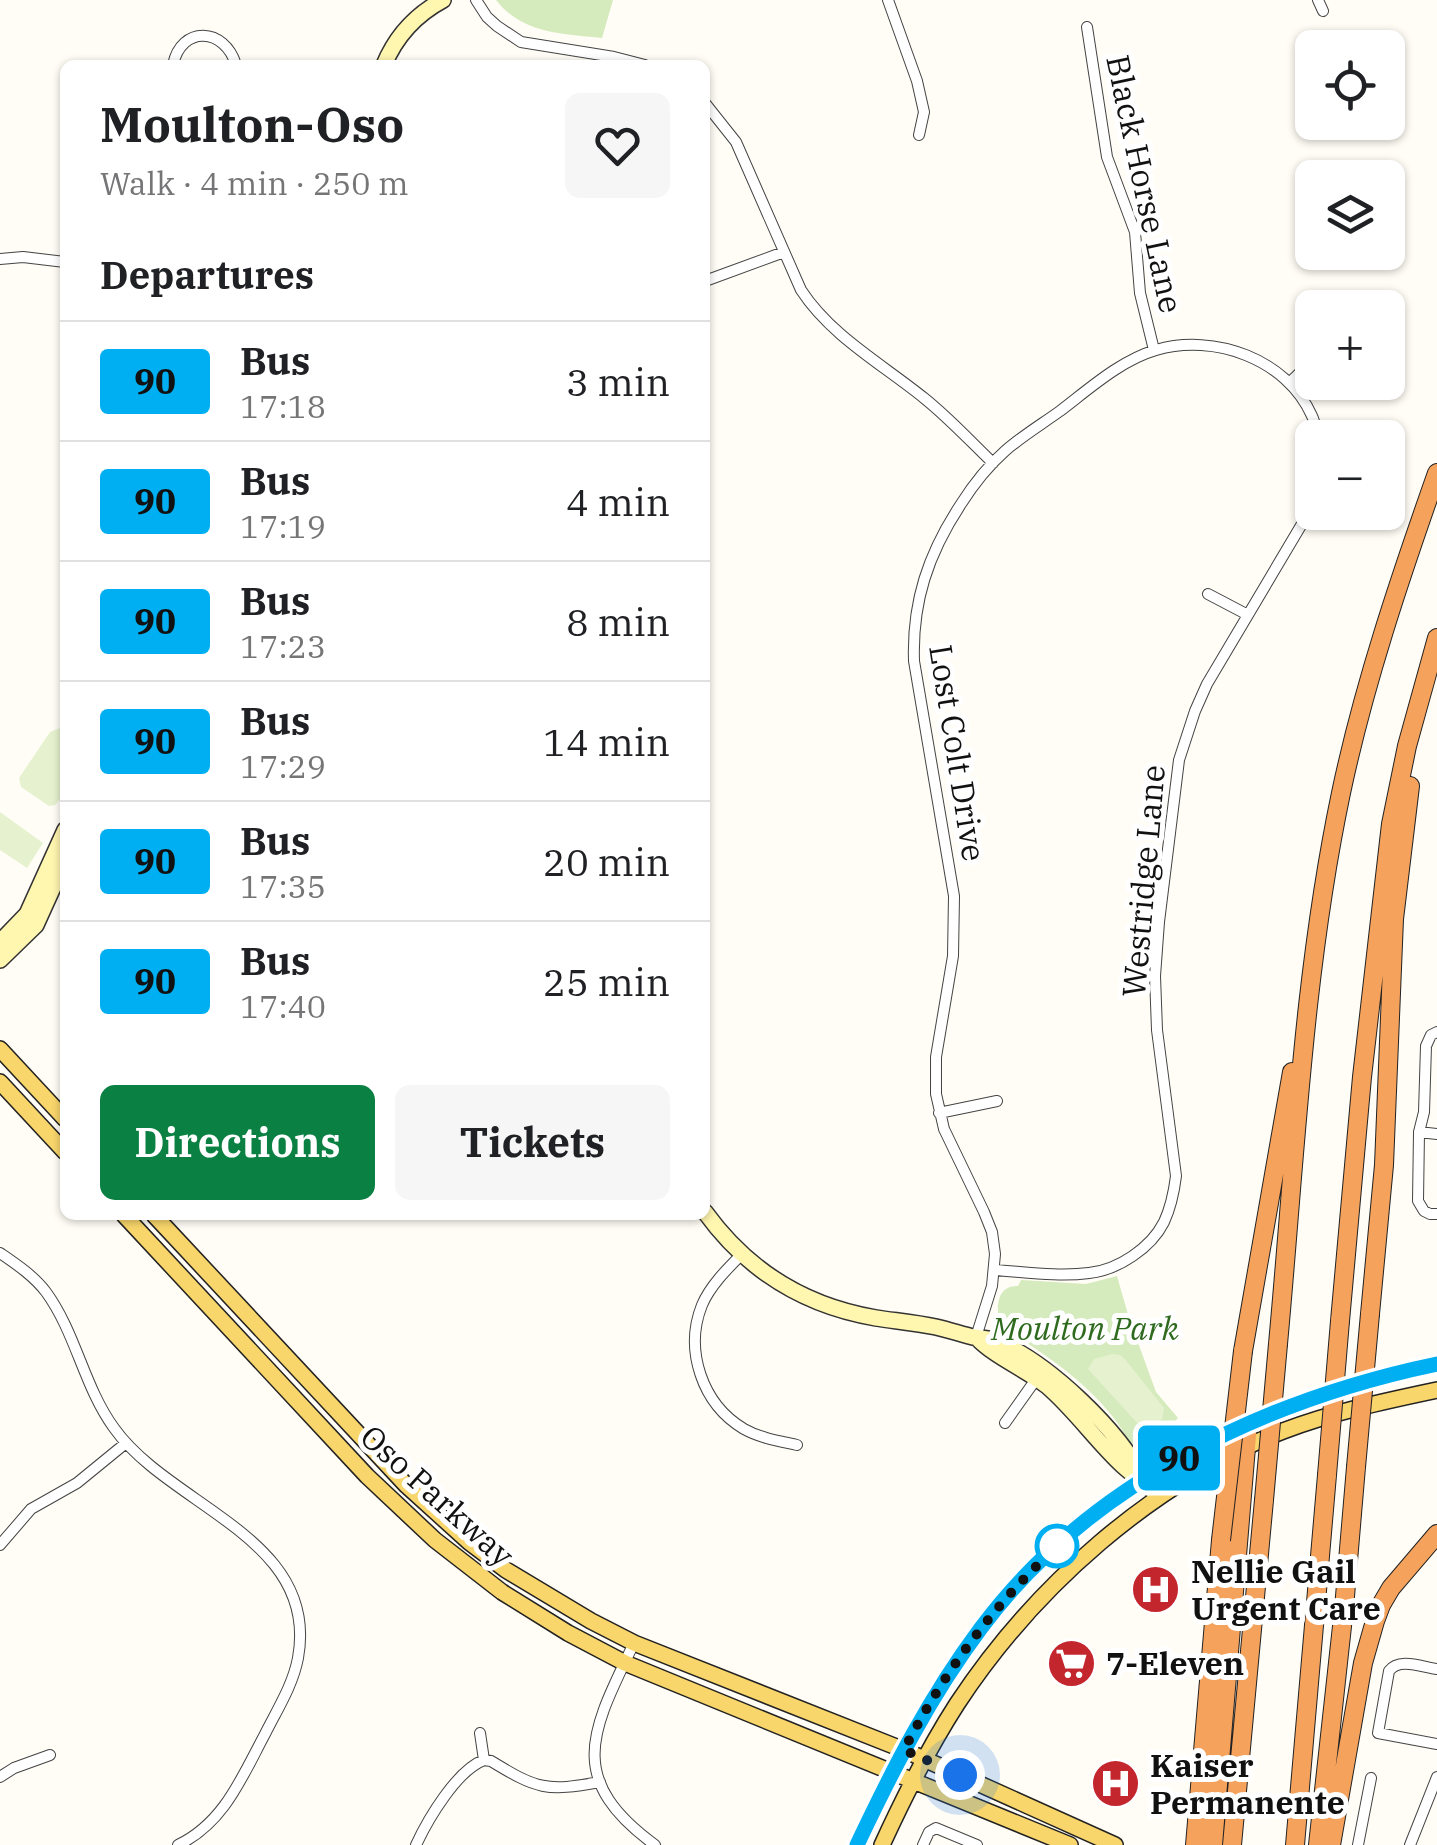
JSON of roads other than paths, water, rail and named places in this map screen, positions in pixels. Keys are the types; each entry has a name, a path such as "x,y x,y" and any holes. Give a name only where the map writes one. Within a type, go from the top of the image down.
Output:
{"highway":[{"path":"1232,1840 1304,1029 1342,792 1390,605 1437,472"},
{"path":"1296,1845 1366,1038 1391,824 1407,746 1437,638"},
{"path":"1318,1845 1384,1165 1394,919 1428,669"},
{"path":"1212,1845 1206,1822 1221,1540 1243,1351 1294,1060 1304,1029"},
{"path":"1195,1845 1206,1822 1248,1424"},
{"path":"1331,1845 1363,1663 1380,1605 1437,1534"}],"main road":[{"path":"0,1050 60,1114"},
{"path":"0,1082 60,1147"},
{"name":"Oso Parkway","path":"129,1220 367,1476 415,1522 502,1592 625,1663 1070,1845"},
{"name":"Oso Parkway","path":"159,1220 368,1446 441,1518 506,1570 634,1643 904,1750 1116,1845"},
{"path":"857,1845 932,1699 981,1628 1046,1556 1077,1529 1144,1480 1198,1447 1248,1424 1302,1402 1437,1364"},
{"path":"882,1845 957,1704 1030,1611 1082,1558 1159,1496 1247,1447 1311,1421 1437,1390"}],"street":[{"path":"387,60 406,27 443,0"},
{"path":"476,0 487,17 521,42 628,60"},
{"path":"888,0 917,81 924,112 919,135"},
{"name":"Black Horse Lane","path":"1087,28 1107,157 1134,232 1140,293 1154,350"},
{"path":"176,60 180,48 201,36 225,43 234,60"},
{"path":"710,109 736,142 812,307 831,327 928,402 993,463"},
{"path":"710,280 784,252"},
{"path":"0,259 60,261"},
{"name":"Lost Colt Drive","path":"976,1338 987,1308 996,1254 992,1232 951,1148 936,1094 936,1057 953,956 954,896 914,661 913,634 920,587 959,506 993,463 1126,364 1154,350 1215,347 1261,362 1289,383"},
{"path":"1295,377 1289,383 1313,420"},
{"name":"Westridge Lane","path":"995,1270 1090,1274 1133,1255 1163,1224 1176,1176 1157,1030 1155,976 1175,782 1194,711 1220,659 1299,530"},
{"path":"1208,594 1248,615"},
{"path":"0,942 27,914 60,841"},
{"path":"0,960 36,925 60,872"},
{"path":"1437,1032 1427,1040 1431,1074 1419,1132 1418,1201 1424,1211 1437,1214"},
{"path":"940,1113 997,1102"},
{"path":"1419,1132 1437,1134"},
{"path":"710,1218 741,1255 789,1290 851,1313 976,1338 986,1348 1040,1374 1124,1467 1159,1496"},
{"path":"0,1253 46,1293 100,1404 126,1443 156,1472 270,1557 285,1578 295,1604 300,1629 298,1658 290,1686 232,1798 218,1815 183,1842"},
{"path":"741,1255 704,1300 695,1330 698,1369 716,1405 730,1420 768,1439 797,1445"},
{"path":"1004,1423 1040,1374"},
{"path":"0,1545 31,1509 76,1483 126,1443"},
{"path":"634,1643 597,1728 595,1760 609,1802 655,1845"},
{"path":"1437,1669 1399,1663 1393,1666 1378,1733 1437,1744"},
{"path":"480,1733 484,1760"},
{"path":"0,1777 50,1755"},
{"path":"416,1845 442,1801 468,1770 484,1760 491,1760 531,1784 556,1788 600,1782"},
{"path":"1358,1845 1371,1778"},
{"path":"1410,1845 1437,1778"},
{"path":"923,1845 932,1829 939,1828 977,1845"}],"place":[{"name":"Nellie Gail Urgent Care","path":"1156,1590"},
{"name":"7-Eleven","path":"1071,1664"},
{"name":"Kaiser Permanente","path":"1115,1784"}],"park label":[{"name":"Moulton Park","path":"1085,1329"}]}
